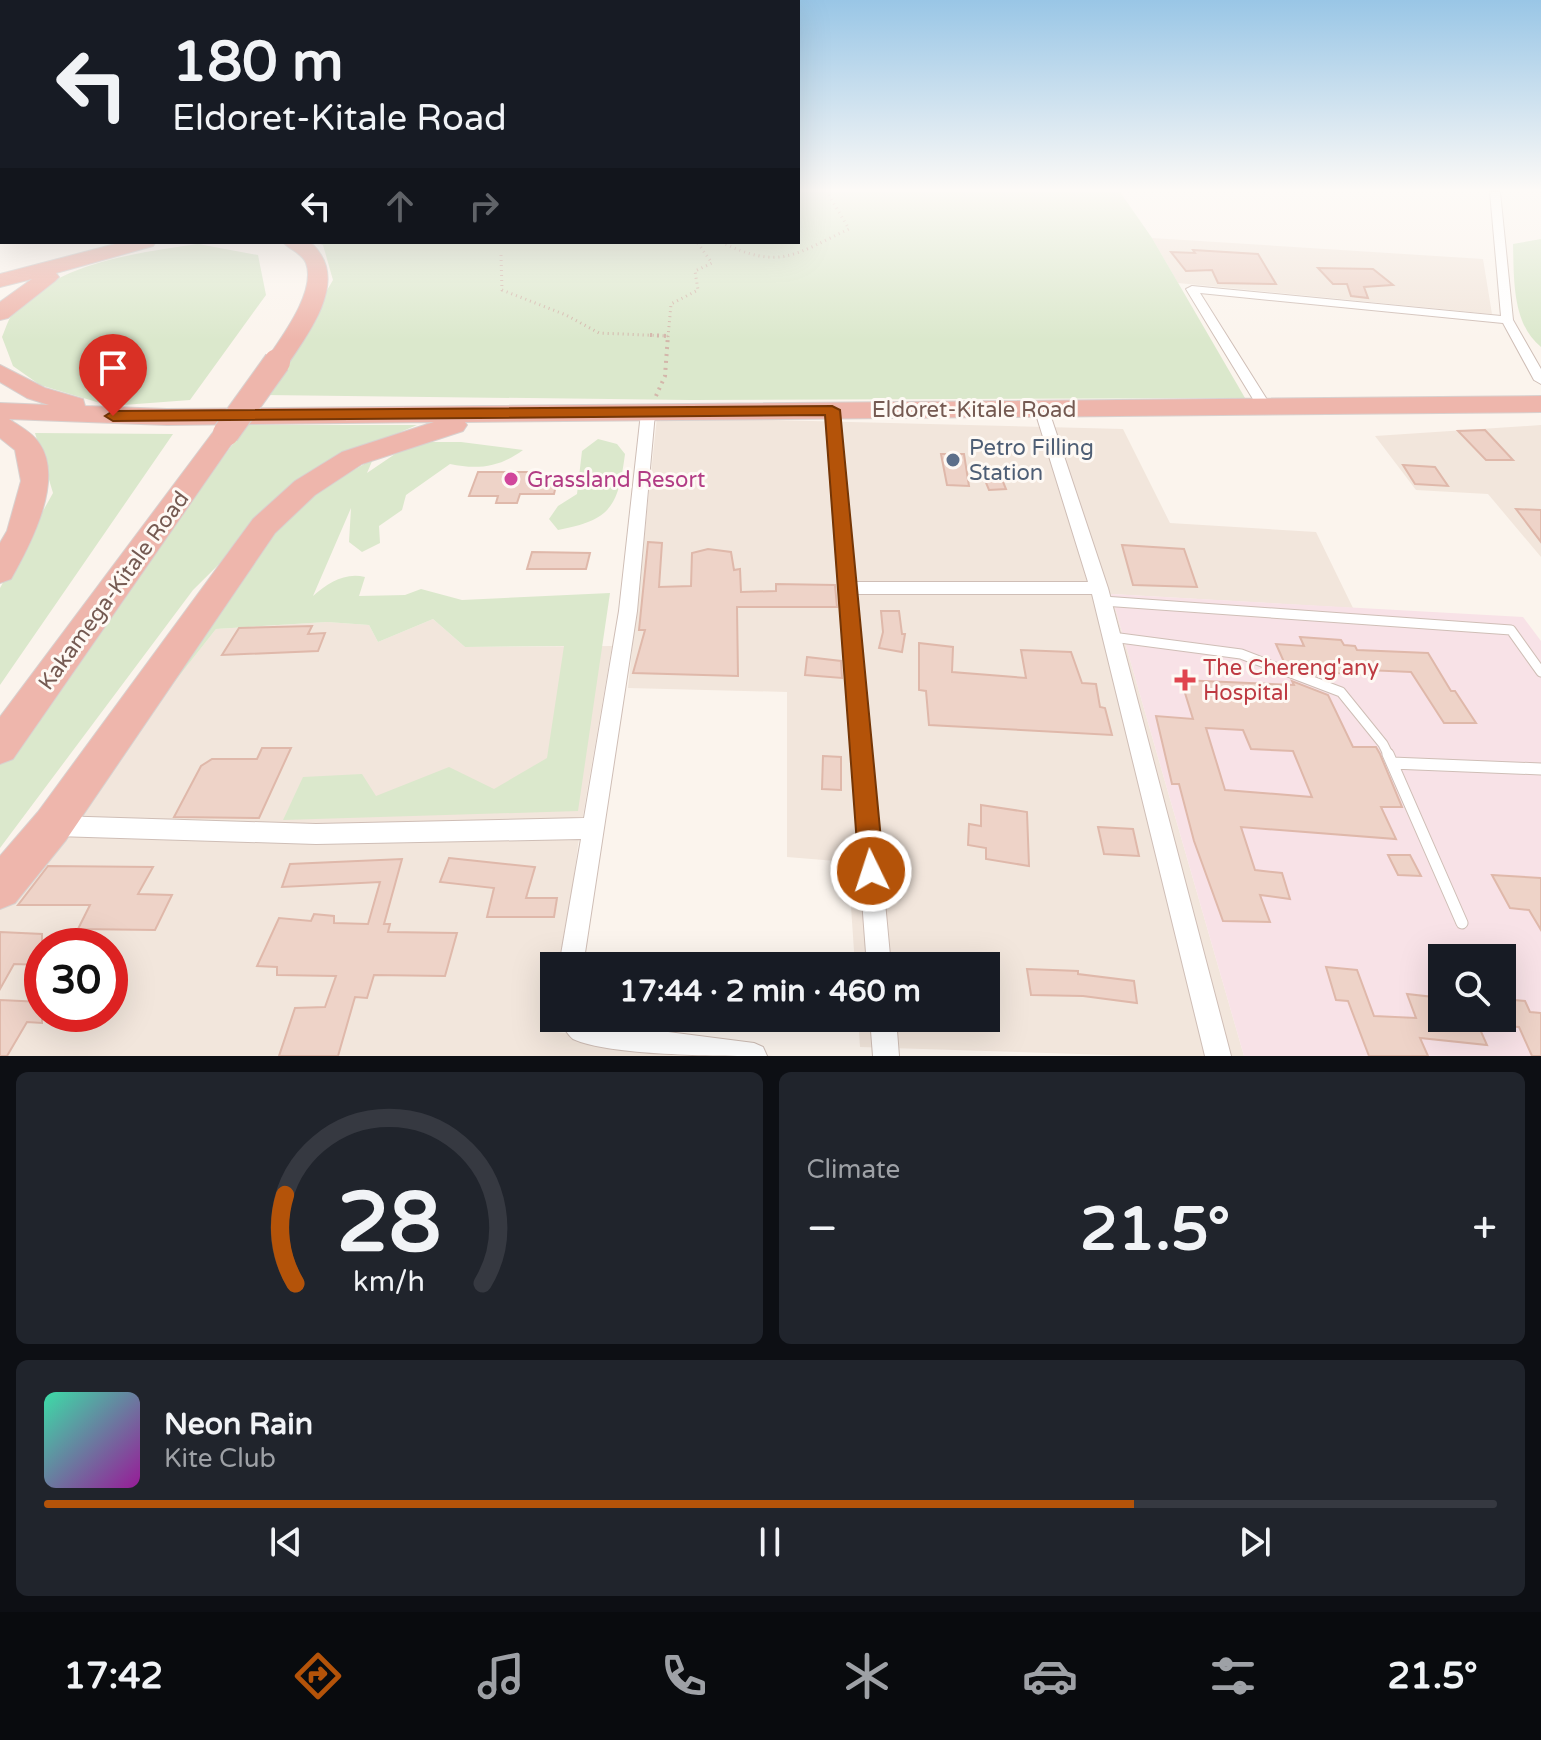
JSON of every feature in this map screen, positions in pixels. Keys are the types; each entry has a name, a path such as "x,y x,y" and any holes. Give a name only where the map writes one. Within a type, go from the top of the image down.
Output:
{"highway":[{"path":"0,281 138,244"},
{"name":"Kakamega-Kitale Road","path":"0,747 277,362 316,293 321,273 315,256 296,244"},
{"path":"0,313 49,277 101,253"},
{"path":"0,372 36,393 63,402 167,417"},
{"name":"Eldoret-Kitale Road","path":"167,417 1541,404"},
{"path":"0,411 167,417"},
{"path":"0,888 52,826 225,580 274,516 305,488 352,458 434,430 502,414"},
{"path":"0,425 28,446 35,481 22,531 0,571"}],"street":[{"path":"1500,241 1507,320 1541,380"},
{"path":"1264,406 1192,289 1507,320"},
{"path":"1041,408 1100,594 1218,1056"},
{"path":"832,410 878,952"},
{"path":"573,952 628,611 648,413"},
{"path":"849,588 1100,594"},
{"path":"52,826 316,834 595,828"},
{"path":"588,1032 598,1036 754,1056"},
{"path":"884,1032 886,1056"}],"lane":[{"path":"1100,594 1511,630 1541,672"},
{"path":"1111,637 1241,654 1341,692 1383,744 1462,923"},
{"path":"1392,763 1541,769"}],"path":[{"path":"726,244 765,260 787,259 824,241"},
{"path":"648,413 665,376 671,304 698,290 695,271 712,263 698,244"},
{"path":"501,255 502,290 566,315 599,333 668,336"}],"shaded area":[{"path":"1154,241 1204,241 1483,259 1492,314 1178,283"},
{"path":"657,417 1123,429 1170,523 1316,532 1353,608 1111,594 1244,1056 1141,1056 860,1047 859,1032 1000,1032 1000,952 854,952 848,862 787,857 787,692 628,688"},
{"path":"1541,425 1541,557 1488,494 1416,490 1375,436"},
{"path":"1111,594 1523,617 1541,641 1541,1056 1244,1056"},
{"path":"433,619 465,647 612,646 578,845 565,952 540,952 540,1032 773,1056 0,1056 0,902 216,629 327,622 369,625 378,642"}],"green space":[{"path":"1154,241 1245,398 691,400 265,395 333,280 320,244"},
{"path":"1541,241 1541,347 1525,326 1516,300 1513,244"},
{"path":"198,244 258,255 266,295 190,400 110,406 40,385 13,366 2,337 14,312 34,293 55,280 101,262"},
{"path":"247,425 417,425 316,468 193,590 0,848 0,758"},
{"path":"35,433 173,434 0,685 0,588 53,493"},
{"path":"598,439 617,444 625,454 615,499 601,516 558,530 549,519 558,506 577,494 582,451"},
{"path":"421,442 461,442 523,450 488,466 450,464 406,495 402,510 379,526 380,543 362,552 349,542 351,508 313,596 337,580 351,576 365,577 359,596 405,595 421,589 462,600 610,593 578,811 283,820 303,777 362,774 376,796 449,767 494,789 547,758 564,646 465,647 433,619 378,642 369,625 327,622 216,629 157,704 266,543 309,496 373,459 367,473 395,454"}],"building":[{"path":"1193,250 1258,254 1276,284 1218,283 1212,270 1186,271 1171,252 1195,253"},
{"path":"1318,268 1373,269 1393,285 1364,287 1368,298 1351,296 1347,284 1333,284"},
{"path":"1485,430 1513,460 1486,460 1458,431"},
{"path":"941,454 964,454 969,486 947,485"},
{"path":"1403,465 1435,467 1448,486 1415,484"},
{"path":"478,472 538,472 540,477 558,477 554,494 520,494 517,503 496,503 498,496 469,496"},
{"path":"999,472 1006,489 989,490 982,473"},
{"path":"1516,509 1541,510 1541,542"},
{"path":"648,542 662,543 659,587 691,586 692,553 708,549 731,552 734,570 740,569 741,592 776,591 776,584 835,585 837,607 737,607 738,676 633,673 645,630 639,630"},
{"path":"1122,545 1184,549 1197,587 1133,585"},
{"path":"532,552 590,553 586,569 527,569"},
{"path":"881,611 899,611 902,634 905,634 902,652 879,648 883,632"},
{"path":"312,626 308,634 325,633 318,651 222,655 239,628"},
{"path":"1300,637 1341,640 1344,645 1355,646 1357,650 1428,653 1451,691 1455,691 1476,723 1444,723 1411,672 1367,670 1370,675 1317,672 1319,676 1284,662 1276,644 1304,646"},
{"path":"919,643 953,647 952,672 1026,678 1021,650 1071,652 1082,683 1096,684 1100,707 1105,708 1112,735 929,725 926,691 919,690"},
{"path":"807,657 841,661 842,678 805,675"},
{"path":"1181,680 1294,685 1292,681 1328,695 1353,747 1376,747 1380,754 1402,807 1381,807 1396,839 1241,827 1255,870 1282,873 1290,899 1260,895 1270,922 1223,921 1194,841 1179,784 1172,784 1156,716 1193,719","holes":["1206,728 1243,730 1251,749 1293,751 1312,797 1225,790"]},
{"path":"262,748 291,748 259,818 174,817 201,766 212,759 257,759"},
{"path":"823,756 841,757 841,790 822,789"},
{"path":"981,805 1027,812 1029,866 986,859 986,848 968,845 969,824 981,826"},
{"path":"1098,827 1133,829 1139,856 1104,854"},
{"path":"1388,855 1410,855 1421,876 1398,875"},
{"path":"449,858 535,867 526,898 557,898 554,917 487,917 494,888 440,882"},
{"path":"402,859 384,924 390,924 388,932 457,933 445,976 374,975 367,998 355,997 338,1056 279,1056 295,1008 325,1007 336,976 277,975 277,967 257,966 279,918 311,921 314,914 334,916 334,923 368,924 380,882 282,887 290,864"},
{"path":"48,866 153,867 138,894 172,895 155,930 78,928 90,905 18,905"},
{"path":"1492,875 1541,878 1541,930 1529,910 1510,908"},
{"path":"0,932 24,933 24,964 14,964 0,989"},
{"path":"1326,967 1357,970 1374,1016 1416,1018 1407,994 1428,996 1428,1032 1481,1032 1487,1045 1420,1038 1428,1056 1369,1056 1348,1001 1336,1000"},
{"path":"1027,969 1078,971 1078,974 1134,981 1137,1003 1083,996 1031,995"},
{"path":"0,1000 24,1001 24,1027 7,1056 0,1056"},
{"path":"1516,1000 1525,1001 1530,1012 1541,1013 1541,1056 1532,1056 1519,1027 1516,1027"}],"place":[{"name":"Petro Filling Station","path":"953,460"},
{"name":"Grassland Resort","path":"511,479"},
{"name":"The Chereng'any Hospital","path":"1185,680"}],"route":[{"path":"113,416 832,410 871,871"}]}
